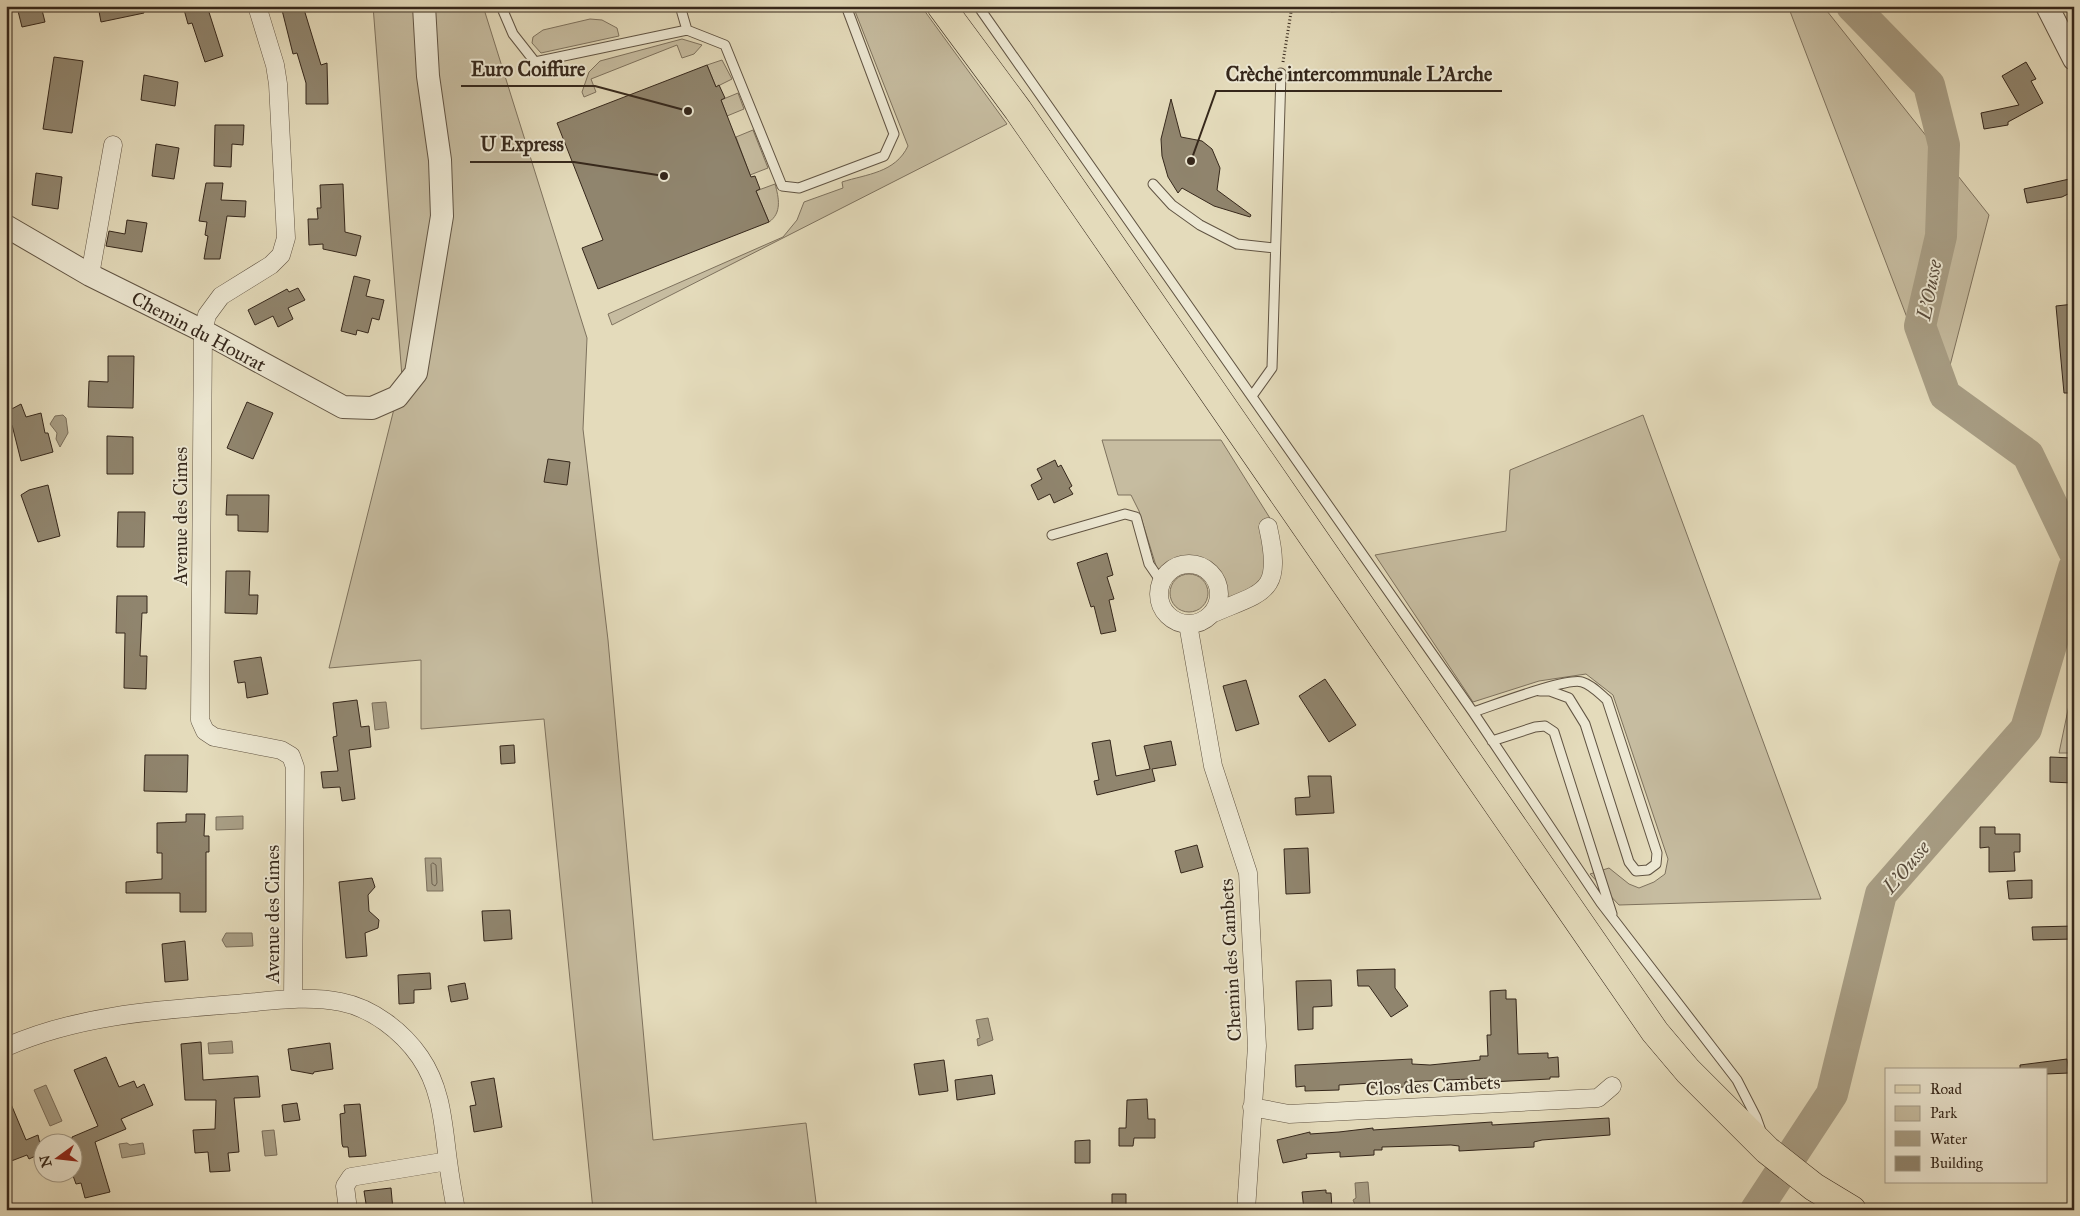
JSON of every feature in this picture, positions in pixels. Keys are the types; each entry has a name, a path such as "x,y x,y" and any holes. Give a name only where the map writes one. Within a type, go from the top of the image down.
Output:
{"main road":[{"path":"941,6 1018,110 1655,1032 1688,1071 1771,1153 1814,1187 1852,1210"}],"street":[{"name":"Avenue des Cimes","path":"257,6 275,65 278,84 286,238 280,255 271,265 221,296 208,315 203,331 200,720 205,731 214,737 281,750 291,756 294,767 293,999"},
{"name":"Chemin du Hourat","path":"6,226 90,275 203,331 343,407 372,408 396,397 416,373 442,216 440,160 428,76 424,6"},
{"path":"2047,6 2074,59"},
{"path":"90,275 113,145"},
{"path":"1211,614 1262,593 1272,580 1272,544 1268,527"},
{"path":"1185,564 1196,565 1205,569 1213,576 1218,585 1219,595 1217,606 1211,614 1205,620 1188,624 1171,618 1164,610 1159,592 1167,574 1185,564"},
{"name":"Chemin des Cambets","path":"1188,624 1213,766 1248,873 1257,1046 1246,1210"},
{"path":"6,1047 35,1034 135,1012 293,999 340,1002 364,1009 384,1021 403,1038 426,1066 438,1092 456,1210"},
{"name":"Clos des Cambets","path":"1252,1108 1288,1114 1588,1099 1598,1098 1612,1086"},
{"path":"348,1210 345,1186 351,1177 448,1161"}],"lane":[{"path":"501,6 513,34 535,62 688,30 725,45 782,186 799,188 884,156 894,134 846,6"},
{"path":"680,6 688,30"},
{"path":"978,6 1472,712 1614,920 1737,1080 1756,1117 1771,1153"},
{"path":"1252,396 1272,368 1274,248 1281,72"},
{"path":"1153,184 1172,205 1200,225 1237,244 1274,248"},
{"path":"1052,535 1125,514 1136,517 1150,564 1162,583"},
{"path":"1472,712 1564,683 1580,681 1594,688 1607,700 1658,853 1656,864 1648,870 1636,871 1629,862 1585,724 1569,698 1550,691 1540,691"},
{"path":"1492,741 1535,727 1545,726 1554,732 1614,920"}],"path":[{"path":"1281,72 1292,6"}],"green space":[{"path":"373,6 483,6 587,338 583,429 608,640 653,1140 806,1123 817,1210 593,1210 544,719 421,729 421,660 329,668 402,377"},
{"path":"853,6 921,6 1007,124 612,325 608,314 783,237 797,220 804,202 843,188 842,182 888,167 902,155 908,146"},
{"path":"1324,6 1423,6 1331,12"},
{"path":"1788,6 1823,6 1989,215 1940,404"},
{"path":"590,19 602,20 617,28 619,36 541,53 532,43 533,37 543,30"},
{"path":"682,39 702,45 694,54 682,58 677,45 591,79 596,92 584,97 582,92 589,72 600,61"},
{"path":"722,60 732,79 716,87 707,65"},
{"path":"738,93 744,109 727,116 721,100"},
{"path":"753,130 768,168 750,175 736,137"},
{"path":"775,184 778,210 769,222 756,191"},
{"path":"1643,415 1821,899 1619,905 1590,874 1609,868 1629,884 1639,888 1654,882 1665,874 1668,859 1613,695 1586,674 1539,681 1473,702 1375,555 1506,531 1510,470"},
{"path":"1102,440 1221,440 1273,523 1268,562 1259,591 1225,599 1222,583 1214,568 1208,562 1194,556 1185,557 1165,568 1157,569 1139,511 1131,495 1118,495"},
{"path":"1189,574 1203,579 1208,593 1203,607 1189,612 1175,607 1170,593 1175,579"},
{"path":"2074,681 2074,753 2059,753"}],"water":[{"path":"63,415 66,418 68,433 60,447 56,439 57,433 50,424 55,416"},
{"path":"386,702 389,728 375,730 372,703"},
{"path":"243,816 243,829 216,830 216,817"},
{"path":"425,858 441,858 443,891 427,891"},
{"path":"226,933 252,933 253,946 226,947 222,940"},
{"path":"988,1018 993,1040 978,1046 977,1039 980,1038 976,1020"},
{"path":"232,1041 233,1053 209,1054 208,1043"},
{"path":"46,1085 62,1121 50,1126 34,1090"},
{"path":"274,1130 277,1155 265,1156 262,1131"},
{"path":"127,1143 130,1145 143,1143 145,1154 122,1158 119,1144"},
{"path":"1368,1182 1370,1206 1356,1207 1353,1200 1356,1198 1355,1183"}],"building":[{"path":"22,6 41,6 45,22 22,27 18,11 23,10"},
{"path":"98,6 143,6 144,13 101,22"},
{"path":"183,6 207,6 223,56 205,62 192,23 188,24"},
{"path":"281,6 303,6 321,65 327,63 328,104 306,104 306,83 297,53 293,54"},
{"path":"54,57 83,61 72,133 43,129"},
{"path":"2026,62 2036,79 2031,81 2043,103 2008,122 2008,125 1984,129 1981,113 2019,105 2002,76"},
{"path":"707,65 716,87 719,85 725,98 721,100 751,177 755,176 760,189 756,191 769,222 598,289 582,248 603,240 557,123"},
{"path":"144,75 178,82 175,106 141,100"},
{"path":"1171,99 1181,137 1202,141 1212,149 1220,168 1217,190 1251,215 1250,217 1214,206 1182,188 1178,193 1168,177 1162,156 1161,139"},
{"path":"215,125 244,125 243,145 232,144 231,167 214,166"},
{"path":"156,144 179,148 174,179 152,176"},
{"path":"36,173 62,177 58,209 32,205"},
{"path":"2074,178 2074,191 2062,197 2027,203 2024,189"},
{"path":"206,183 223,183 221,200 246,201 245,217 227,216 220,259 204,259 208,236 205,235 207,222 199,221"},
{"path":"343,184 345,232 361,236 356,256 323,249 323,244 309,245 308,219 318,219 317,208 321,208 320,185"},
{"path":"127,220 147,223 142,252 106,246 109,231 125,234"},
{"path":"354,276 370,280 366,296 384,300 379,320 372,318 368,333 357,330 356,335 341,331"},
{"path":"298,288 305,300 288,308 293,319 278,327 273,316 255,325 248,310 287,289 289,292"},
{"path":"2074,304 2074,393 2064,393 2056,306"},
{"path":"108,356 134,356 133,408 88,407 89,381 108,382"},
{"path":"247,402 273,413 253,459 227,448"},
{"path":"21,404 26,417 41,413 45,433 48,433 53,452 21,461 12,425 6,426 6,412"},
{"path":"107,436 133,437 133,474 107,474"},
{"path":"548,459 570,462 567,485 544,482"},
{"path":"1055,460 1058,467 1061,465 1072,486 1069,488 1073,494 1054,503 1050,494 1038,500 1031,485 1042,479 1037,469"},
{"path":"48,485 60,536 38,542 21,495 29,490"},
{"path":"227,495 269,495 268,532 238,531 238,515 226,515"},
{"path":"118,512 145,512 144,547 117,547"},
{"path":"1107,553 1113,575 1107,577 1114,599 1109,600 1116,631 1101,634 1094,606 1091,607 1077,563"},
{"path":"226,571 250,571 249,595 258,595 257,614 225,613"},
{"path":"117,596 147,596 147,613 142,613 140,656 147,656 146,689 124,688 125,633 116,633"},
{"path":"261,657 268,694 247,698 245,682 238,683 234,661"},
{"path":"1325,679 1356,725 1329,742 1299,696"},
{"path":"1246,680 1259,724 1236,731 1223,686"},
{"path":"357,700 361,727 369,726 371,747 349,750 355,799 342,801 340,787 323,788 321,772 338,771 333,737 337,736 333,703"},
{"path":"1110,740 1116,776 1150,769 1144,746 1171,741 1176,765 1152,769 1155,781 1097,795 1094,781 1099,780 1092,743"},
{"path":"514,745 515,763 501,764 500,746"},
{"path":"145,755 188,755 187,792 144,791"},
{"path":"2050,757 2072,758 2073,783 2050,782"},
{"path":"1308,776 1331,776 1334,813 1296,815 1295,798 1310,797"},
{"path":"186,814 205,814 204,836 209,836 209,852 206,852 206,912 180,912 180,893 126,893 126,882 162,879 162,853 157,853 157,823 186,822"},
{"path":"1980,827 1995,827 1995,834 2020,834 2020,852 2014,852 2015,871 1989,872 1989,847 1980,848"},
{"path":"1197,845 1203,867 1181,873 1175,851"},
{"path":"1308,848 1310,893 1286,894 1284,849"},
{"path":"372,878 375,887 368,895 369,911 379,920 378,928 365,933 367,956 346,958 339,882"},
{"path":"2032,880 2032,898 2009,899 2007,881"},
{"path":"510,910 512,939 484,941 482,911"},
{"path":"2074,926 2074,939 2033,940 2032,927"},
{"path":"185,941 188,980 165,982 162,944"},
{"path":"1395,969 1395,988 1408,1006 1391,1017 1369,986 1358,986 1357,970"},
{"path":"430,973 431,989 414,990 414,1003 399,1004 398,975"},
{"path":"1331,980 1332,1006 1313,1007 1313,1029 1298,1030 1296,981"},
{"path":"465,983 468,999 451,1002 448,986"},
{"path":"1506,990 1506,999 1516,999 1518,1054 1548,1053 1548,1058 1558,1057 1559,1077 1490,1082 1490,1078 1405,1082 1405,1087 1371,1088 1371,1083 1339,1085 1339,1090 1305,1091 1305,1086 1296,1087 1295,1065 1412,1059 1412,1064 1430,1065 1480,1060 1480,1056 1488,1056 1487,1035 1491,1035 1490,991"},
{"path":"201,1042 203,1080 258,1076 260,1097 234,1098 239,1152 228,1153 230,1171 210,1172 208,1152 195,1153 193,1130 215,1129 216,1100 185,1100 181,1044"},
{"path":"330,1043 333,1069 314,1072 313,1074 291,1070 288,1049"},
{"path":"106,1057 119,1087 134,1081 137,1088 144,1084 153,1105 121,1119 126,1129 95,1142 110,1192 85,1198 81,1184 82,1134 79,1134 98,1126 74,1070"},
{"path":"2067,1059 2069,1073 2048,1074 2048,1068 2020,1068 2020,1065"},
{"path":"944,1060 948,1091 919,1095 914,1064"},
{"path":"992,1075 995,1094 957,1100 955,1080"},
{"path":"494,1078 502,1127 474,1132 470,1106 476,1105 471,1082"},
{"path":"6,1092 26,1140 32,1138 32,1158 29,1159 27,1155 6,1163"},
{"path":"1147,1099 1148,1119 1155,1119 1155,1138 1134,1138 1133,1146 1119,1146 1119,1128 1126,1128 1127,1100"},
{"path":"297,1103 300,1120 284,1122 282,1105"},
{"path":"360,1104 366,1156 349,1157 348,1147 343,1147 342,1144 340,1114 345,1113 344,1105"},
{"path":"1609,1118 1610,1135 1542,1140 1534,1142 1534,1147 1459,1151 1459,1146 1451,1145 1382,1147 1382,1150 1374,1150 1374,1155 1340,1157 1340,1152 1306,1154 1307,1158 1283,1163 1277,1140 1310,1132 1310,1134 1373,1128 1373,1130 1492,1122 1492,1125"},
{"path":"1090,1140 1090,1163 1075,1163 1075,1141"},
{"path":"391,1188 393,1210 367,1210 364,1191"},
{"path":"1326,1190 1326,1193 1331,1193 1332,1209 1304,1210 1302,1192"},
{"path":"1112,1194 1126,1194 1126,1209 1112,1208"}],"waterway":[{"name":"L'Ousse","path":"1852,6 1929,85 1944,145 1941,236 1920,326 1945,395 2028,455 2074,551"},
{"name":"L'Ousse","path":"1756,1210 1832,1094 1881,894 2026,729 2074,568"}],"place":[{"name":"Euro Coiffure","path":"688,111"},
{"name":"Crèche intercommunale L'Arche","path":"1191,161"},
{"name":"U Express","path":"664,176"}]}
